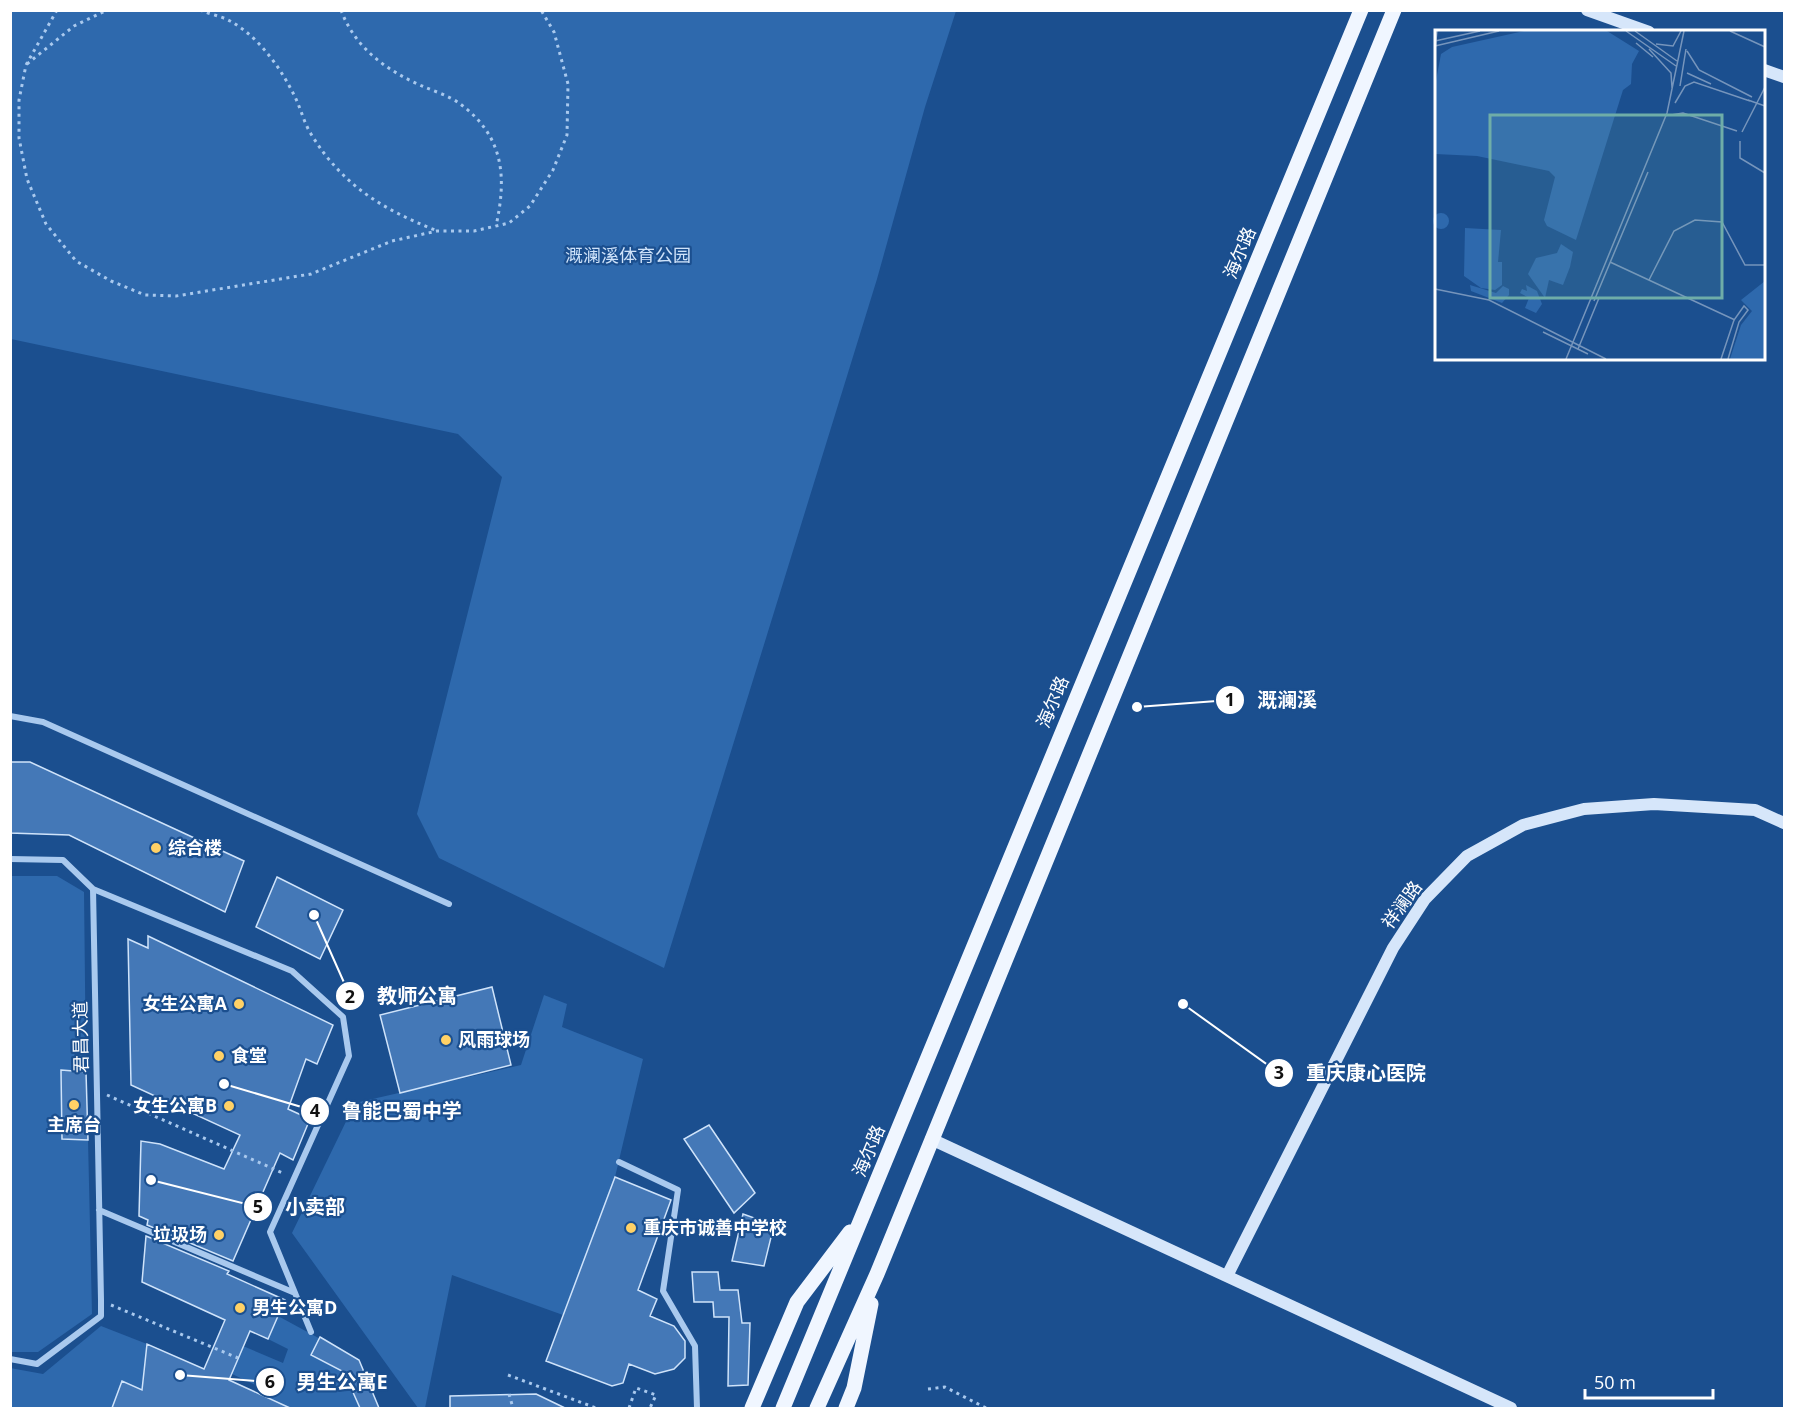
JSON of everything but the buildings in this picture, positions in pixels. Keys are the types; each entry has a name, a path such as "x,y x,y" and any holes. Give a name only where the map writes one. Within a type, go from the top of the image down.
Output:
{"main road":[{"name":"海尔路","path":"783,1408 1361,10"},
{"path":"818,1408 877,1274 1394,10"},
{"path":"752,1408 797,1302 862,1215"},
{"path":"846,1408 854,1388 877,1274"}],"street":[{"path":"1587,10 1643,30"},
{"path":"1765,70 1785,77"},
{"path":"10,716 43,722 449,904"},
{"name":"祥澜路","path":"1227,1276 1393,948 1425,899 1467,856 1523,825 1584,809 1654,804 1755,810 1785,823"},
{"path":"10,859 63,860 93,889 292,971 343,1017 349,1056 270,1232 311,1332"},
{"name":"君昌大道","path":"10,1359 37,1364 101,1316 93,889"},
{"path":"931,1138 1511,1408"},
{"path":"619,1162 678,1190 663,1291 695,1346 697,1408"},
{"path":"99,1210 295,1293"}],"path":[{"path":"57,10 26,65 20,100 20,138 27,179 46,224 76,261 111,281 145,295 176,296 311,274 392,241 437,231 474,231 509,222 530,206 553,170 567,135 568,84 554,32 541,10"},
{"path":"26,65 74,26 107,10"},
{"path":"200,10 231,22 264,50 281,71 310,134 336,168 366,197 393,213 437,231"},
{"path":"341,10 347,27 362,47 384,66 458,102 479,120 494,144 502,169 503,193 496,226"},
{"path":"97,1090 294,1178"},
{"path":"101,1300 238,1358"},
{"path":"508,1375 596,1408"},
{"path":"928,1389 945,1387 986,1408"},
{"path":"629,1408 636,1388 656,1395 650,1408"},
{"path":"509,1394 513,1408"}],"green space":[{"name":"溉澜溪体育公园","path":"11,10 956,11 925,107 877,279 664,968 439,858 417,814 502,477 458,434 11,339"},
{"path":"11,876 57,876 84,892 86,1072 61,1070 62,1138 88,1140 92,1314 38,1352 11,1352"},
{"path":"544,995 567,1004 562,1027 643,1059 615,1177 563,1315 452,1275 425,1408 418,1408 292,1233 355,1103 521,1065"},
{"path":"278,1316 359,1360 379,1408 290,1408 268,1398 270,1392 232,1374 243,1346 283,1363 288,1349 268,1339"},
{"path":"101,1326 147,1344 142,1390 122,1381 112,1408 11,1408 10,1368 43,1374"}],"place":[{"name":"溉澜溪","path":"1137,707"},
{"name":"综合楼","path":"156,848"},
{"name":"教师公寓","path":"314,915"},
{"name":"女生公寓A","path":"239,1004"},
{"name":"重庆康心医院","path":"1183,1004"},
{"name":"风雨球场","path":"446,1040"},
{"name":"食堂","path":"219,1056"},
{"name":"鲁能巴蜀中学","path":"224,1084"},
{"name":"主席台","path":"74,1105"},
{"name":"女生公寓B","path":"229,1106"},
{"name":"小卖部","path":"151,1180"},
{"name":"重庆市诚善中学校","path":"631,1228"},
{"name":"垃圾场","path":"219,1235"},
{"name":"男生公寓D","path":"240,1308"},
{"name":"男生公寓E","path":"180,1375"}]}
